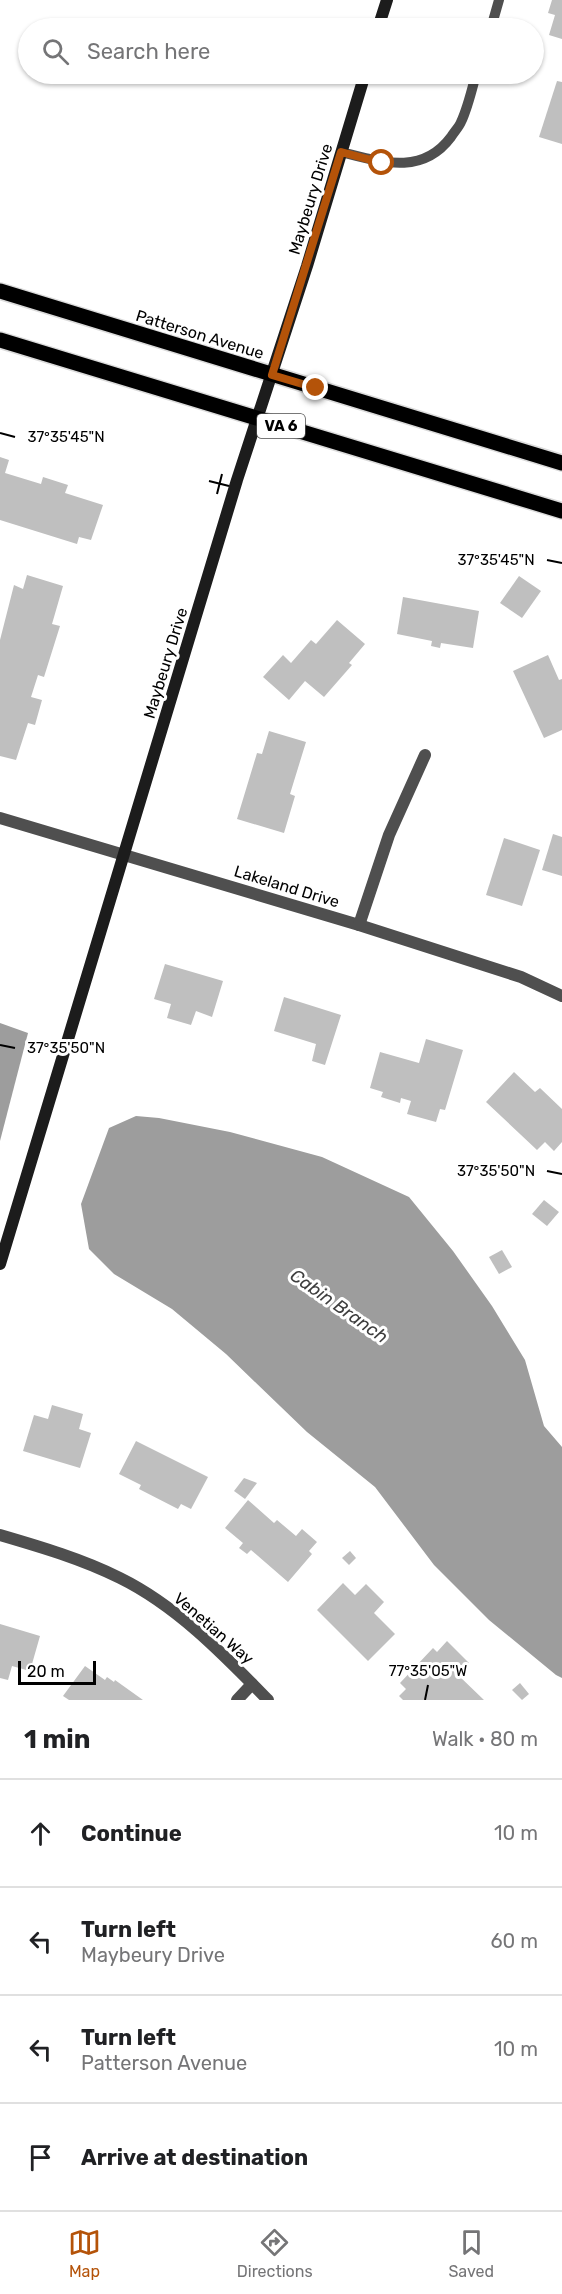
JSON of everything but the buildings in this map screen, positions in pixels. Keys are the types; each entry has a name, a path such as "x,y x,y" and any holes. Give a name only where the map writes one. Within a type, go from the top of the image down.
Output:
{"main road":[{"name":"Patterson Avenue","path":"0,291 562,463"},
{"name":"VA 6","path":"0,340 562,511"}],"street":[{"path":"381,18 387,0"},
{"name":"Maybeury Drive","path":"0,1264 237,480 362,84"},
{"path":"359,925 389,835 424,755"},
{"name":"Lakeland Drive","path":"0,818 359,925 521,977 562,996"},
{"name":"Venetian Way","path":"0,1535 75,1558 139,1588 180,1617 268,1700"},
{"path":"237,1700 252,1684"}],"lane":[{"path":"493,18 499,0"},
{"path":"341,152 382,163 405,163 426,159 444,146 461,123 474,84"}],"water":[{"path":"0,1023 28,1033 0,1141"},
{"name":"Cabin Branch","path":"136,1116 159,1118 230,1132 322,1157 409,1197 453,1251 492,1306 525,1360 544,1426 562,1447 562,1678 489,1620 434,1565 375,1487 307,1432 226,1354 172,1309 114,1274 89,1249 81,1204 109,1128"}],"route":[{"path":"316,388 272,375 341,152 382,163"}]}
